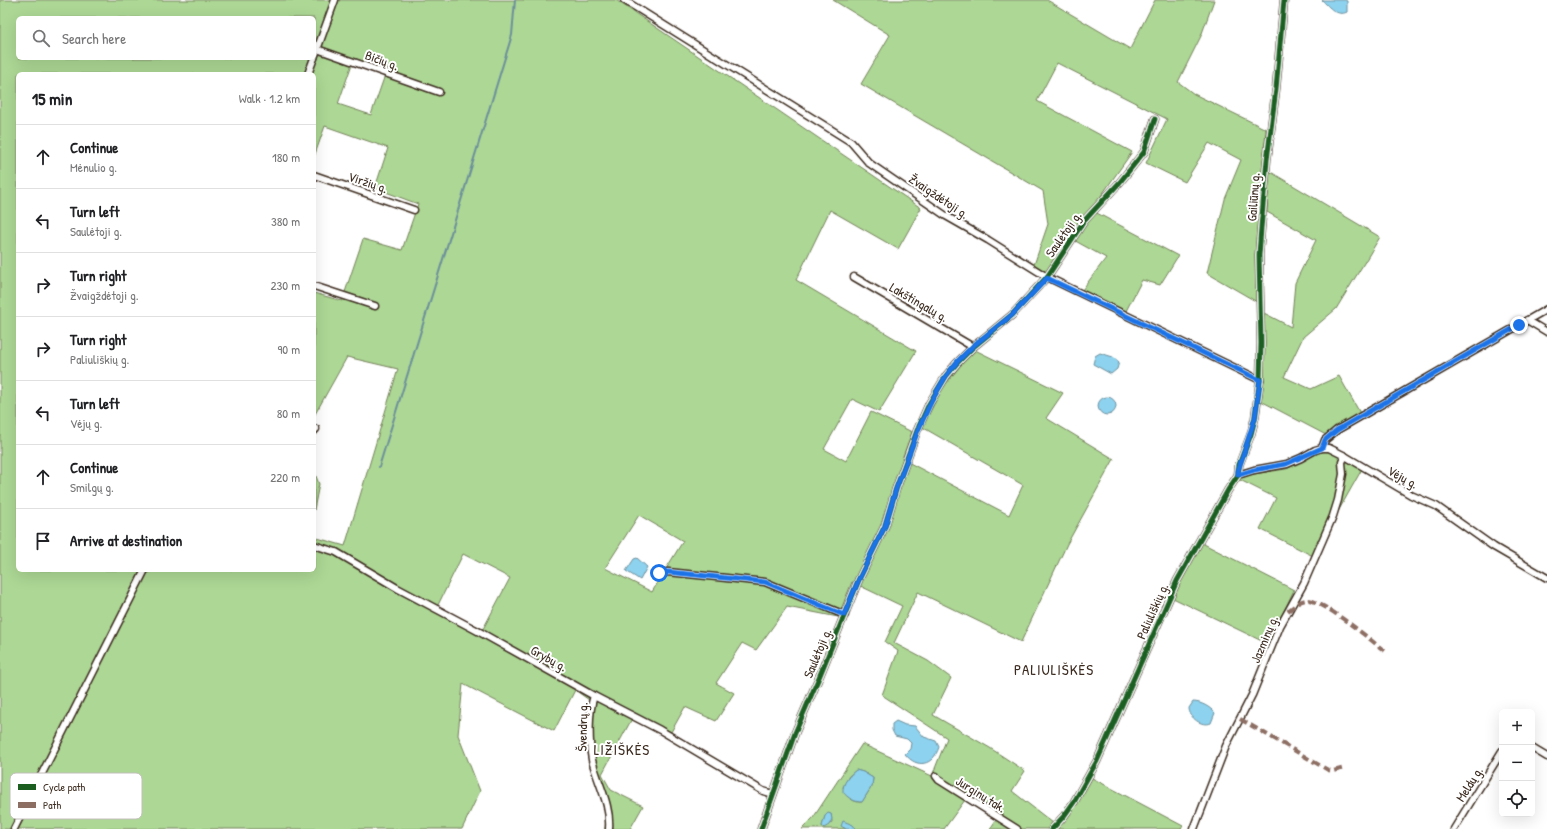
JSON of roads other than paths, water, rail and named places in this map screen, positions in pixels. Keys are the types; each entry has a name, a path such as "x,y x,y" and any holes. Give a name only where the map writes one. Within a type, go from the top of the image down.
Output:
{"street":[{"path":"316,52 335,0"},
{"name":"Žvaigždėtoji g.","path":"624,0 851,142 869,162 946,216 988,240 1047,278 1260,380"},
{"name":"Gailiūnų g.","path":"1258,397 1260,380 1259,255 1267,160 1276,89 1284,0"},
{"name":"Bičių g.","path":"317,49 439,92"},
{"path":"309,72 313,60"},
{"name":"Saulėtoji g.","path":"761,829 795,733 859,579 885,526 896,489 929,404 946,376 957,362 973,346 1012,315 1047,278 1084,221 1120,182 1144,152 1155,119"},
{"name":"Viržių g.","path":"316,176 414,210"},
{"name":"Lakštingalų g.","path":"854,277 973,346"},
{"path":"316,287 375,306"},
{"path":"1238,475 1254,470 1286,464 1322,448 1325,440 1337,430 1547,309"},
{"path":"1527,320 1547,332"},
{"name":"Paliuliškių g.","path":"1052,829 1074,802 1094,767 1177,581 1238,475 1255,418 1258,397"},
{"name":"Vėjų g.","path":"1322,448 1330,448 1411,495 1436,506 1494,547 1547,578"},
{"name":"Jazminų g.","path":"1194,829 1226,746 1252,695 1280,626 1304,583 1333,516 1343,474 1342,462 1345,456"},
{"name":"Grybų g.","path":"316,546 336,552 397,588 594,696 660,730 763,791 773,794"},
{"path":"42,773 144,572"},
{"path":"659,573 668,572 765,582 844,615"},
{"name":"Švendrų g.","path":"594,696 591,703 590,743 592,760 607,803 610,820 609,829"},
{"path":"1535,750 1547,757"},
{"name":"Meldų g.","path":"1454,829 1499,756"},
{"name":"Jurginų tak.","path":"936,776 939,780 1017,829"},
{"path":"14,829 19,819"}],"water":[{"path":"1322,0 1345,0 1347,1 1347,12 1337,12 1330,8"},
{"path":"1100,353 1113,357 1119,362 1117,369 1111,374 1093,364 1095,356"},
{"path":"1107,397 1113,400 1116,406 1113,412 1107,415 1101,412 1098,406 1101,400"},
{"path":"637,558 647,567 640,580 626,571 634,559"},
{"path":"1193,702 1205,705 1215,713 1211,723 1200,723 1191,715 1189,708"},
{"path":"896,721 905,725 915,726 924,737 936,741 939,747 929,762 915,762 905,754 910,749 911,743 907,739 895,736 892,730 892,724"},
{"path":"856,770 873,778 872,786 862,802 851,799 843,792 845,782"},
{"path":"828,813 831,814 832,819 829,825 824,828 822,826 825,816"},
{"path":"843,821 853,825 856,829 846,829 841,826"}],"waterway":[{"path":"379,467 512,35 515,0"}],"district":[{"name":"PALIULIŠKĖS","path":"1054,669"},
{"name":"LIŽIŠKĖS","path":"622,749"}]}
